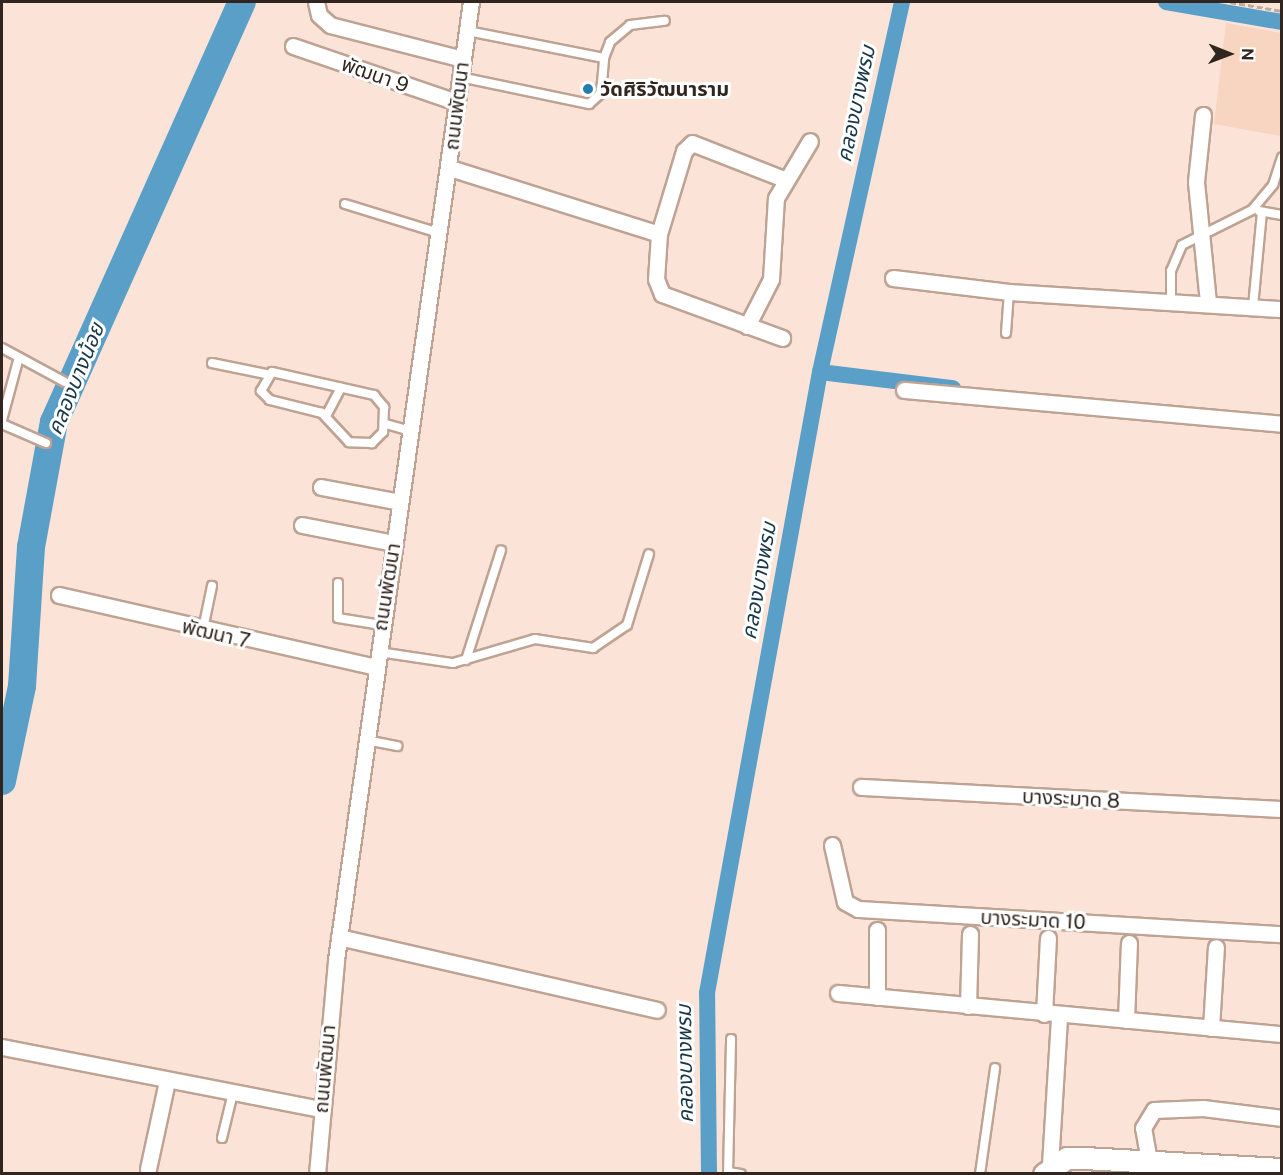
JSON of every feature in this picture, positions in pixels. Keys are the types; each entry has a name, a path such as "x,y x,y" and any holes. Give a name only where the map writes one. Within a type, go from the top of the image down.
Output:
{"street":[{"path":"316,2 330,25 462,59"},
{"name":"ถนนพัฒนา","path":"317,1173 321,1109 339,937 376,659 450,168 471,2"},
{"name":"พัฒนา 9","path":"293,46 457,102"},
{"path":"1203,115 1196,182 1205,235 1208,303"},
{"path":"747,326 771,279 774,204 784,179 810,141"},
{"path":"782,338 662,294 656,279 659,234 684,151 692,143 784,179"},
{"path":"450,168 659,234"},
{"path":"893,278 1009,292 1281,309"},
{"path":"904,390 1281,424"},
{"path":"321,487 400,502"},
{"path":"302,525 394,543"},
{"name":"พัฒนา 7","path":"59,594 203,631 376,659"},
{"name":"บางระมาด 8","path":"861,787 1281,809"},
{"name":"บางระมาด 10","path":"832,845 846,902 858,909 1281,934"},
{"path":"877,930 877,997"},
{"path":"968,1006 970,934"},
{"path":"339,937 657,1010"},
{"path":"1047,1169 1052,1015 1048,938"},
{"path":"1126,1020 1129,943"},
{"path":"1211,1028 1216,947"},
{"path":"838,993 1281,1035"},
{"path":"2,1047 167,1081 321,1109"},
{"path":"148,1169 167,1081"},
{"path":"1149,1161 1143,1128 1154,1110 1214,1109 1281,1118"},
{"path":"1047,1169 1067,1158 1281,1168"}],"lane":[{"path":"460,77 589,104 600,94 604,58 610,42 630,25 665,21"},
{"path":"468,31 604,58"},
{"path":"1171,302 1174,256 1182,245 1252,210 1273,185 1281,157"},
{"path":"345,204 439,233"},
{"path":"1252,210 1281,215"},
{"path":"1253,307 1263,212"},
{"path":"1006,333 1009,292"},
{"path":"2,348 65,382"},
{"path":"19,357 2,422 46,443"},
{"path":"212,363 341,388 382,400 386,424 378,440 358,444 342,436 326,416 264,396 267,374"},
{"path":"326,416 341,388"},
{"path":"386,424 410,430"},
{"path":"466,660 501,550"},
{"path":"376,659 443,662 466,660 516,641 593,648 627,625 649,554"},
{"path":"338,583 338,618 381,625"},
{"path":"203,631 212,586"},
{"path":"365,740 397,746"},
{"path":"731,1039 728,1173 741,1173"},
{"path":"980,1173 995,1068"},
{"path":"222,1138 233,1093"}],"path":[{"path":"1230,2 1281,11"}],"shaded area":[{"path":"1226,23 1281,33 1281,136 1214,124"}],"waterway":[{"name":"คลองบางน้อย","path":"2,781 22,686 31,547 54,422 242,2"},
{"name":"คลองบางพรม","path":"709,1174 707,993 820,372 902,2"},
{"path":"1166,2 1282,22"},
{"path":"820,372 953,388"}],"place":[{"name":"วัดศิริวัฒนาราม","path":"588,89"}]}
